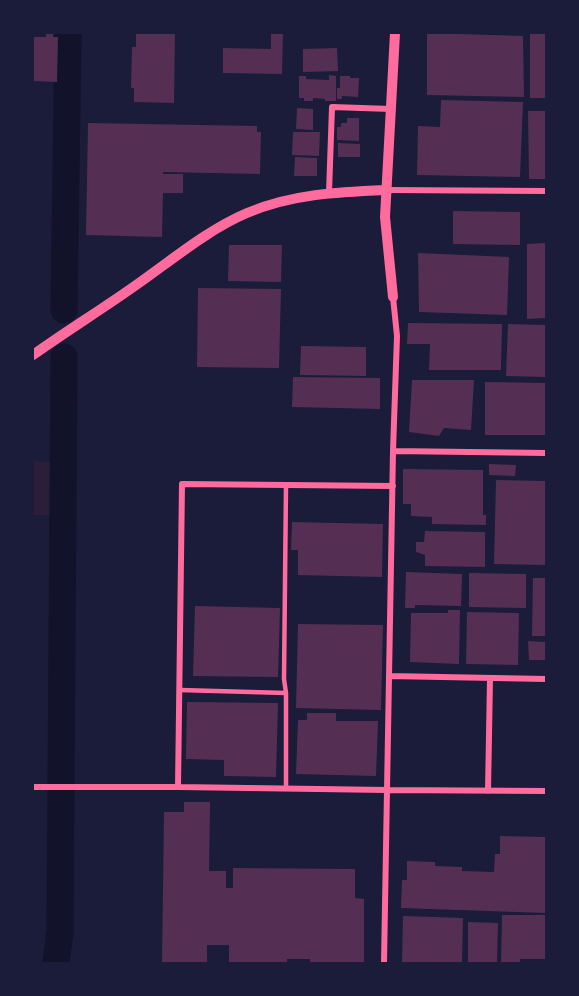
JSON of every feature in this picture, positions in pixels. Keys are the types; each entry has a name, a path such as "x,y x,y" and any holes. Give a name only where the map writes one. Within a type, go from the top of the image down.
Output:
{"street":[{"path":"384,963 397,336 385,217 395,33"},
{"path":"328,193 332,107 391,109"},
{"path":"33,355 206,235 247,213 290,199 328,193 386,190 546,191"},
{"path":"393,451 546,453"},
{"path":"178,786 182,484 393,486"},
{"path":"389,676 546,679"},
{"path":"489,791 490,679"},
{"path":"33,787 178,786 546,791"}],"lane":[{"path":"286,485 286,788"},
{"path":"180,690 286,693"}],"shaded area":[{"path":"33,461 53,462 52,515 33,515"}],"building":[{"path":"46,33 53,33 53,37 58,37 57,82 33,81 33,37 46,37"},
{"path":"136,33 175,33 174,103 134,102 134,88 131,88 132,47 136,47"},
{"path":"271,33 283,33 282,74 223,73 223,48 271,49"},
{"path":"427,33 523,36 524,97 427,95"},
{"path":"530,34 546,34 546,98 530,98"},
{"path":"337,48 338,71 303,72 303,49"},
{"path":"329,75 336,76 336,101 313,98 313,101 304,101 304,98 299,98 299,76 306,76 306,79 329,80"},
{"path":"340,76 359,78 358,97 342,96 342,99 337,99"},
{"path":"441,100 523,102 520,177 417,175 418,126 440,127"},
{"path":"297,108 313,109 313,130 296,129"},
{"path":"528,111 546,111 546,179 529,179"},
{"path":"347,118 359,118 359,141 337,140 337,127 341,127 341,123 347,123"},
{"path":"88,123 257,126 257,132 261,132 260,174 163,172 163,174 183,174 183,193 163,193 162,237 86,235"},
{"path":"293,132 320,132 319,156 292,155"},
{"path":"338,143 360,144 360,157 338,157"},
{"path":"295,157 317,158 317,176 294,176"},
{"path":"453,211 520,212 520,245 453,244"},
{"path":"546,243 546,318 527,319 527,244"},
{"path":"229,245 282,245 281,282 228,281"},
{"path":"418,253 509,257 507,315 419,312"},
{"path":"198,288 281,289 279,368 197,367"},
{"path":"408,323 502,324 501,370 429,370 430,344 407,344"},
{"path":"508,324 546,325 546,377 506,376"},
{"path":"301,346 366,347 366,376 300,375"},
{"path":"293,377 380,378 380,409 292,407"},
{"path":"412,380 474,380 471,430 444,428 439,436 409,432"},
{"path":"485,382 546,383 546,435 485,435"},
{"path":"489,464 516,465 515,476 489,475"},
{"path":"403,469 483,470 483,515 486,515 486,525 432,524 432,517 411,516 411,504 403,504"},
{"path":"496,480 545,481 546,565 494,564"},
{"path":"292,522 383,524 382,577 298,575 298,550 291,550"},
{"path":"425,531 485,532 485,567 425,566 425,555 416,552 416,542 424,542"},
{"path":"406,572 462,574 461,606 415,605 415,608 405,608"},
{"path":"469,573 526,574 526,608 469,607"},
{"path":"533,578 546,578 546,636 532,636"},
{"path":"195,606 280,608 278,677 193,676"},
{"path":"448,610 460,610 459,664 410,662 411,613 448,613"},
{"path":"467,612 519,613 518,665 466,664"},
{"path":"298,624 383,625 381,710 296,708"},
{"path":"528,641 546,642 546,660 529,660"},
{"path":"187,702 278,703 276,777 224,776 224,760 186,759"},
{"path":"307,713 336,713 336,721 378,721 376,776 296,774 298,720 307,720"},
{"path":"184,802 210,802 209,871 226,871 226,888 233,888 233,868 355,869 355,898 364,899 364,963 310,963 310,959 287,959 287,963 229,963 229,945 207,945 207,963 162,963 164,812 184,812"},
{"path":"500,836 546,837 546,913 401,908 402,880 407,880 407,861 435,862 435,866 462,867 462,871 494,872 495,854 500,854"},
{"path":"502,915 546,915 546,959 520,959 520,963 501,963"},
{"path":"403,916 463,918 462,963 402,963"},
{"path":"468,922 498,923 497,963 468,963"}],"waterway":[{"path":"64,310 68,35"},
{"path":"56,963 60,931 64,357"}]}
